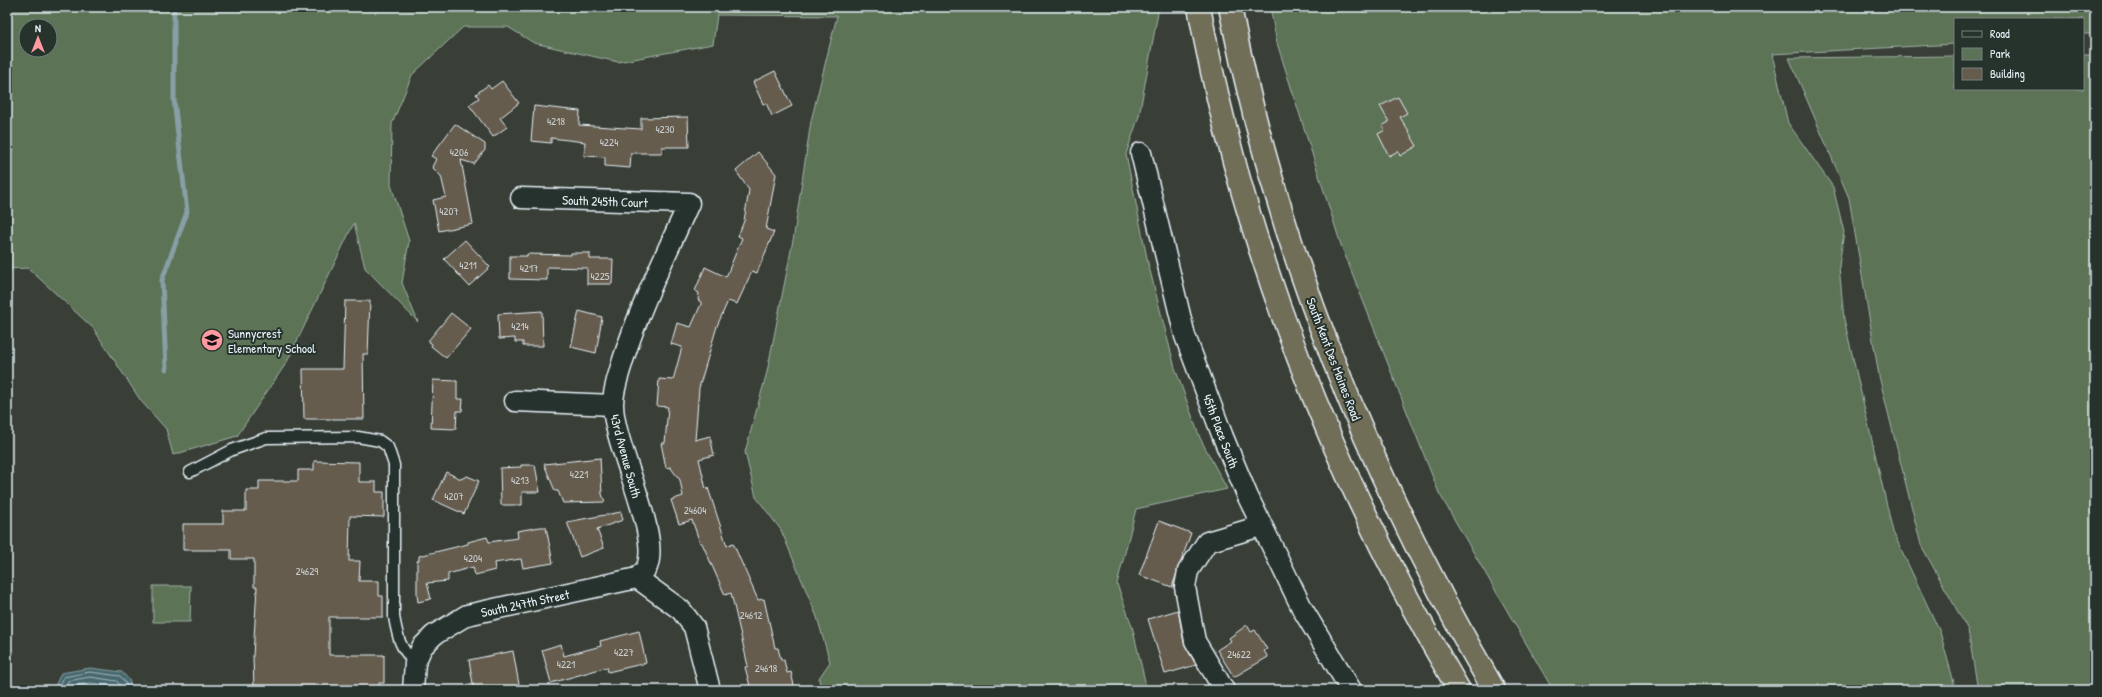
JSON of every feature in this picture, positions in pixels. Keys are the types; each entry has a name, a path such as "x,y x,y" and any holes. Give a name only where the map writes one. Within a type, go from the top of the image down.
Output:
{"highway":[{"path":"1199,7 1206,45 1236,167 1261,254 1293,343 1326,426 1374,533 1427,636 1458,690"},
{"name":"South Kent Des Moines Road","path":"1230,7 1258,134 1273,185 1322,333 1389,493 1438,590 1494,690"}],"street":[{"name":"45th Place South","path":"1141,153 1185,336 1223,437 1261,526 1303,610 1351,690"},
{"name":"South 245th Court","path":"521,198 689,203"},
{"name":"43rd Avenue South","path":"637,578 647,567 649,555 648,536 617,426 613,405 616,384 632,331 689,203"},
{"path":"515,401 613,405"},
{"path":"1224,690 1195,640 1185,587 1188,571 1207,542 1261,526"},
{"path":"637,578 681,610 694,627 710,690"},
{"name":"South 247th Street","path":"419,655 434,635 467,616 637,578"},
{"path":"413,690 419,655"}],"lane":[{"path":"190,472 232,450 266,438 358,437 380,441 388,447 394,465 394,617 398,638 404,652 419,655"}],"green space":[{"path":"7,7 1159,7 1139,116 1126,154 1148,263 1175,368 1200,438 1227,489 1136,509 1117,584 1132,626 1147,690 821,690 819,678 830,662 817,617 781,530 756,497 745,452 767,372 794,235 811,121 837,16 717,15 713,44 618,62 534,43 508,27 463,27 412,75 392,124 391,185 409,241 402,283 418,322 365,268 354,223 287,362 237,436 173,455 166,429 141,401 93,328 28,268 7,269"},
{"path":"1270,7 2095,7 2095,34 2084,34 2084,18 1954,18 1954,44 1772,54 1788,123 1833,187 1844,232 1839,266 1844,319 1893,532 1940,632 1956,690 1553,690 1439,493 1341,245 1277,43"},
{"path":"2084,55 2095,55 2095,690 1978,690 1968,630 1921,545 1879,376 1849,198 1789,58 1954,56 1954,90 2084,90"},
{"path":"153,586 191,586 190,622 153,622"}],"water":[{"path":"90,668 122,672 129,680 132,690 55,690 61,673"}],"building":[{"path":"775,71 792,106 772,116 766,103 763,104 753,82"},
{"path":"502,81 519,103 500,118 507,127 493,137 469,105 479,98 476,94 488,85 491,89"},
{"path":"1398,97 1407,113 1400,117 1417,146 1400,156 1398,151 1389,156 1378,134 1385,130 1382,126 1389,122 1380,106"},
{"path":"534,106 580,111 579,125 641,129 641,118 688,117 689,147 662,147 662,153 631,153 630,168 605,166 605,157 584,156 585,142 551,138 551,143 531,141"},
{"path":"455,124 485,144 485,150 474,164 461,160 473,224 439,231 433,200 446,197 441,176 432,167 436,159 431,156"},
{"path":"758,152 776,174 766,229 774,232 757,273 752,271 737,304 728,301 717,326 699,388 695,440 710,436 714,455 699,459 706,489 708,488 727,546 733,543 758,600 764,599 775,648 778,648 781,660 784,660 787,673 791,672 795,690 751,690 745,667 748,666 731,593 725,595 702,543 700,543 692,520 679,524 671,500 683,496 680,480 670,467 666,468 661,443 665,443 668,407 657,406 659,379 673,380 682,347 671,344 677,323 691,327 701,304 698,300 699,293 695,291 705,267 726,277 742,238 738,236 744,221 749,190 736,171"},
{"path":"465,240 490,267 469,286 444,259"},
{"path":"571,253 590,253 590,259 613,259 612,284 587,284 587,268 547,267 547,280 510,279 510,256 527,256 527,254 571,255"},
{"path":"345,301 370,301 368,354 363,354 364,419 304,419 303,369 343,369"},
{"path":"542,311 543,346 523,346 523,342 515,342 515,338 499,339 498,314"},
{"path":"579,311 602,317 596,353 571,347"},
{"path":"451,313 471,329 446,358 431,346 432,344 428,341"},
{"path":"433,380 457,381 457,399 463,399 462,411 457,411 456,429 431,428"},
{"path":"600,458 602,494 605,502 563,503 558,491 555,491 544,464"},
{"path":"314,461 359,462 359,482 376,482 376,492 384,492 384,517 350,516 349,561 360,561 359,581 379,581 379,596 383,596 383,617 329,617 329,655 384,655 384,683 379,683 379,690 254,690 253,656 257,587 254,587 254,559 231,559 231,550 183,550 183,524 223,524 223,511 246,511 246,490 259,490 259,481 298,481 298,470 314,470"},
{"path":"521,465 535,465 540,492 522,492 522,505 501,505 500,468 521,467"},
{"path":"446,472 461,479 467,476 479,481 464,514 433,500"},
{"path":"621,512 623,520 597,529 604,548 580,557 567,522"},
{"path":"1159,521 1191,533 1172,587 1139,575"},
{"path":"546,527 553,563 523,568 521,559 494,563 495,570 475,575 473,567 448,574 448,581 427,583 431,599 418,602 417,561 419,560 419,556 468,544 468,542 487,537 489,542 518,538 517,531"},
{"path":"1178,610 1184,643 1196,665 1165,674 1148,619"},
{"path":"1247,625 1251,632 1255,630 1267,649 1264,651 1268,657 1234,677 1217,650 1231,641 1229,638"},
{"path":"639,631 646,663 608,672 607,667 551,683 542,650 561,644 564,656 601,646 600,641"},
{"path":"513,651 520,690 474,690 469,660"}],"waterway":[{"path":"166,369 162,280 187,212 174,100 174,7"}],"place":[{"name":"Sunnycrest Elementary School","path":"212,340"}]}
